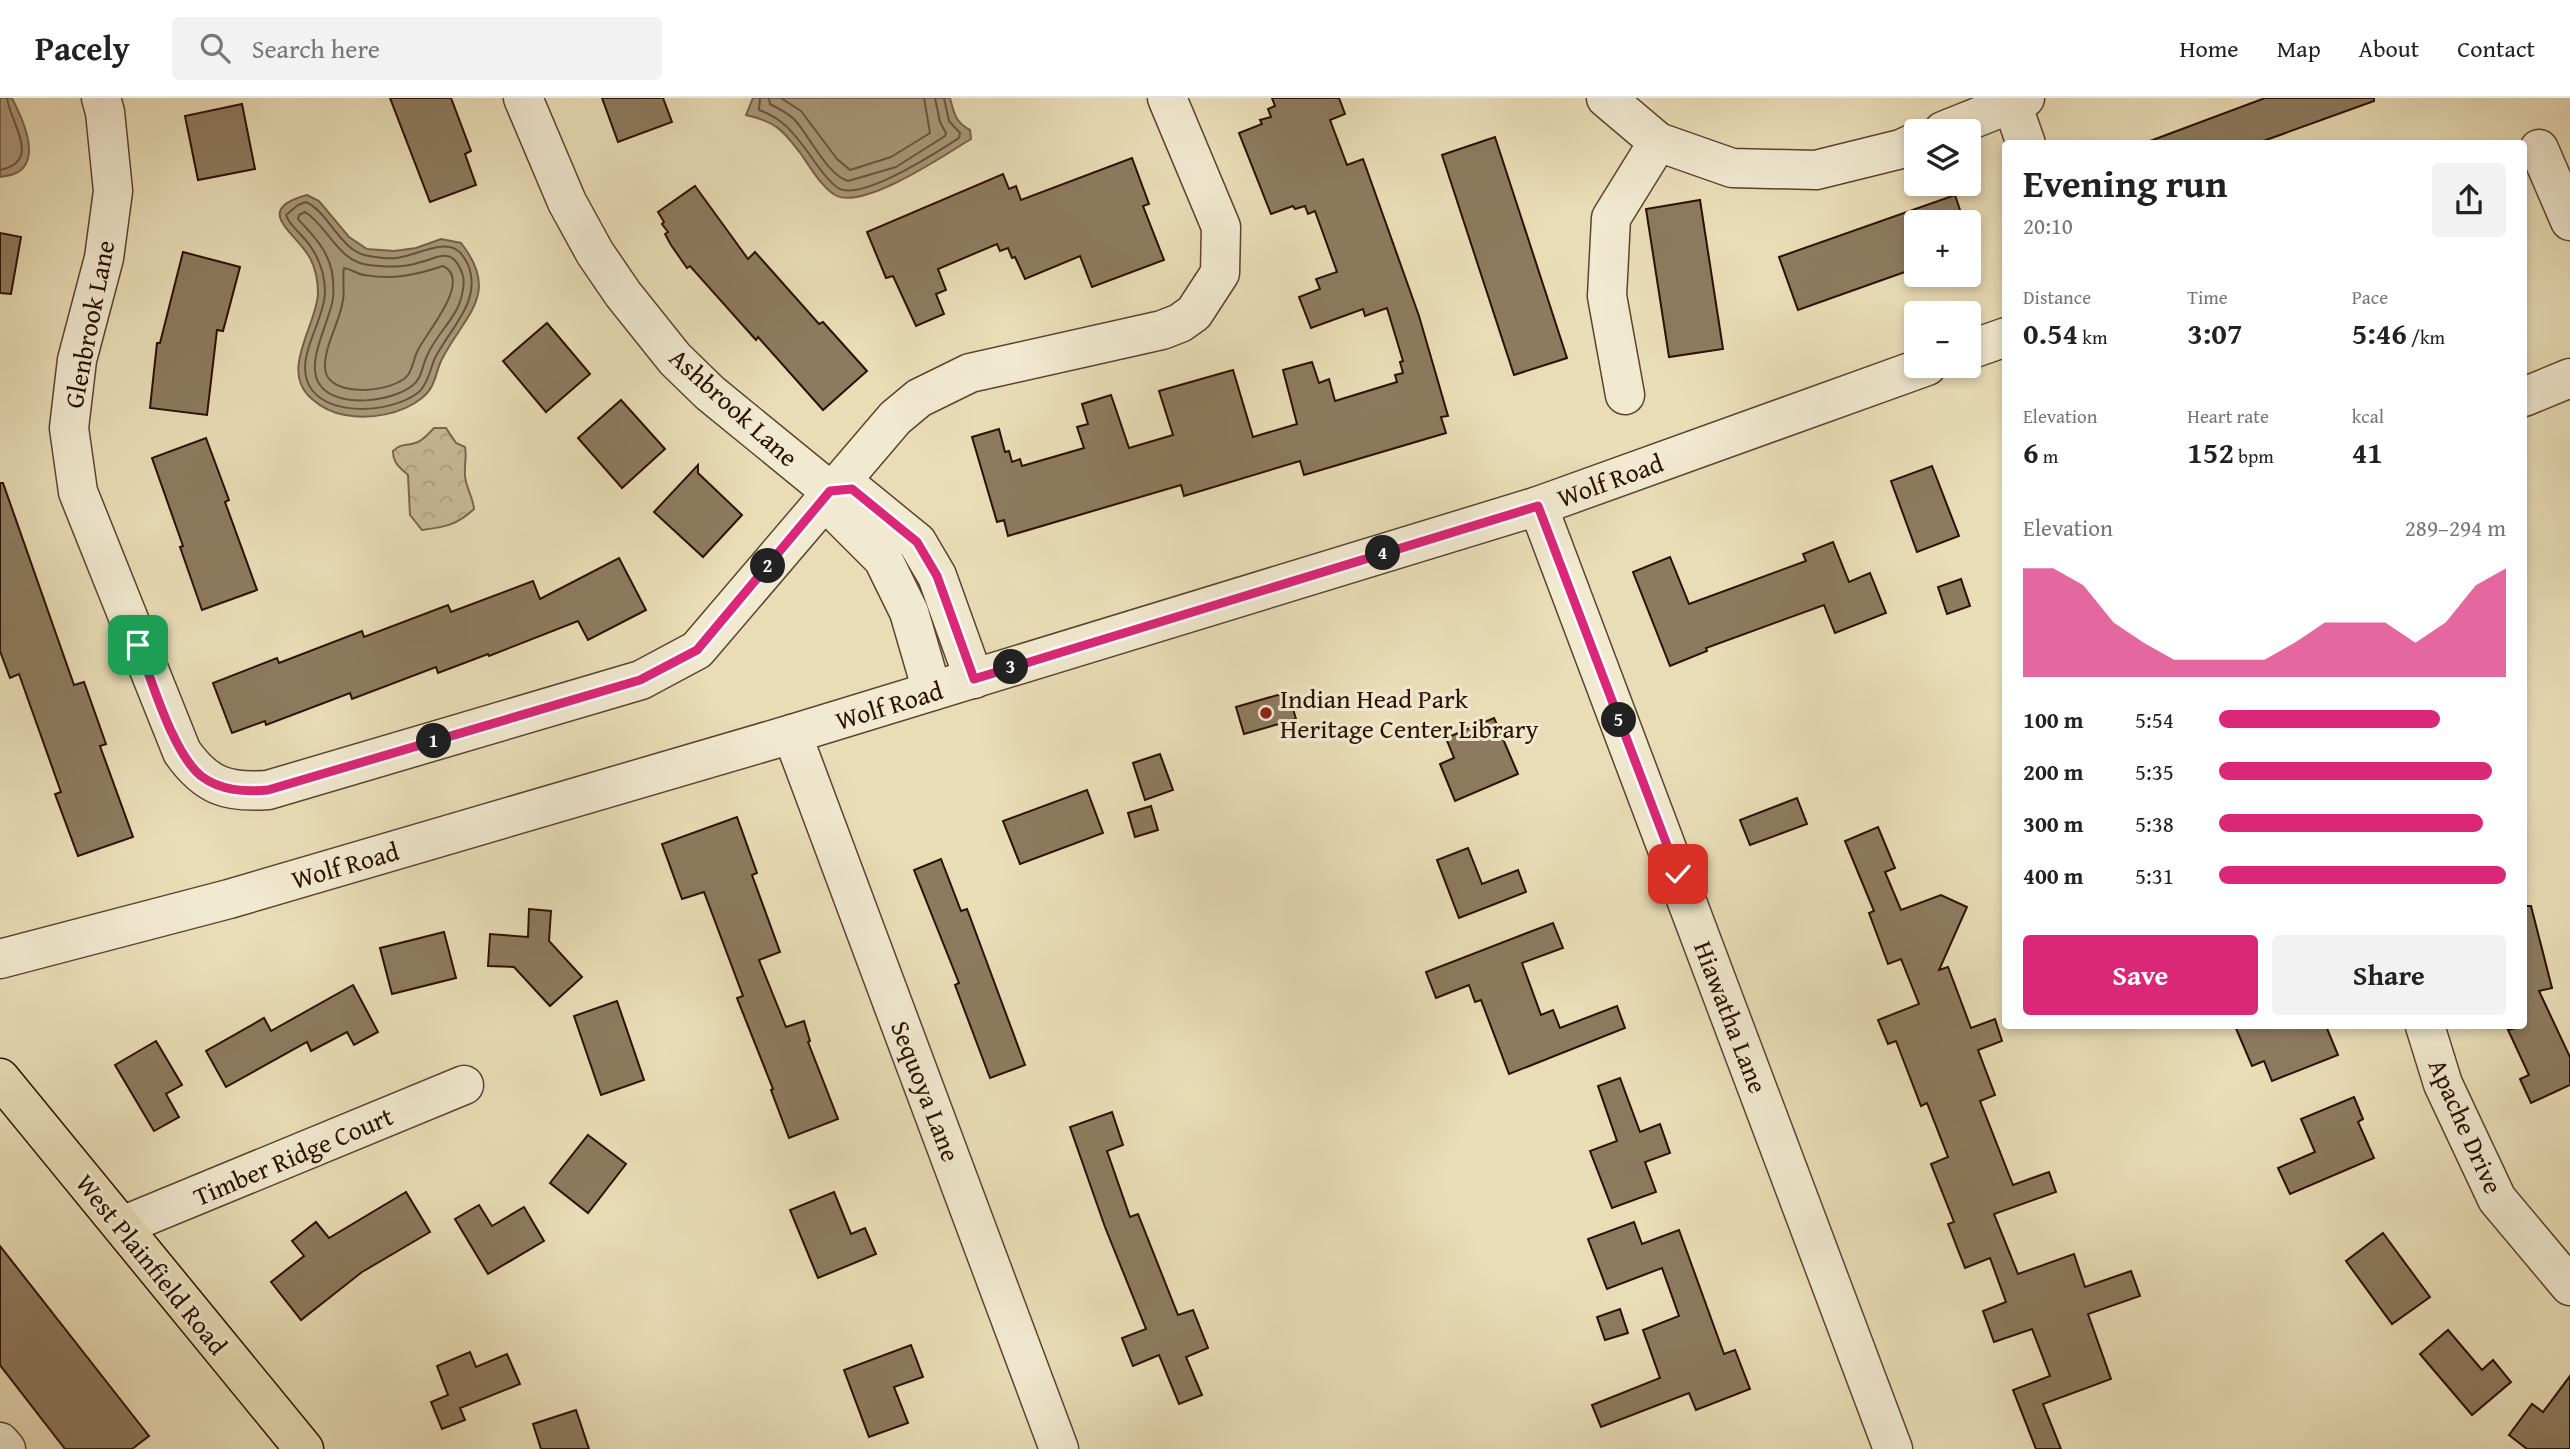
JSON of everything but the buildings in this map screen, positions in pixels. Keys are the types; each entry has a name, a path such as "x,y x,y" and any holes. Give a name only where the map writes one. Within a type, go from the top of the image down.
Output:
{"main road":[{"name":"West Plainfield Road","path":"0,1078 304,1449"}],"street":[{"name":"Glenbrook Lane","path":"101,98 114,191 104,258 77,360 69,428 78,492 174,738 181,752 201,776 216,785 234,790 268,790 640,680 697,650 830,491"},
{"name":"Ashbrook Lane","path":"523,98 567,202 595,254 623,295 675,359 701,385 830,491 841,517 883,559 909,612 933,691"},
{"path":"830,491 895,418 919,398 940,386 970,373 1163,330 1194,313 1220,272 1221,227 1167,98"},
{"path":"1606,98 1658,142 1732,168 1816,170 1904,148"},
{"path":"1971,119 2015,100 2025,140"},
{"path":"1625,396 1607,296 1611,218 1658,142"},
{"path":"2544,147 2570,221"},
{"path":"1981,346 2002,339"},
{"name":"Wolf Road","path":"0,959 229,899 792,734 1538,506 1904,374"},
{"path":"2527,396 2570,379"},
{"name":"Ashbrook Lane","path":"830,491 852,489 917,542 937,576 974,679"},
{"name":"Hiawatha Lane","path":"1538,506 1893,1449"},
{"name":"Sequoya Lane","path":"792,734 1059,1449"},
{"name":"Apache Drive","path":"2426,1029 2443,1084 2497,1199 2570,1286"},
{"name":"Timber Ridge Court","path":"122,1226 464,1084"},
{"path":"0,1441 6,1449"}],"green space":[{"path":"434,428 446,428 456,443 465,447 466,480 474,509 462,519 450,524 422,530 410,515 408,475 396,462 393,451 421,441"}],"water":[{"path":"0,98 12,98 27,134 29,153 27,162 20,171 0,177"},
{"path":"753,98 950,98 956,117 970,130 971,139 904,179 865,195 848,198 835,195 825,187 778,128 746,115"},
{"path":"307,195 319,201 349,237 367,249 394,251 416,248 441,239 461,243 473,261 478,277 475,305 441,361 430,390 414,404 375,416 345,415 320,405 303,388 299,362 316,307 317,280 310,258 288,231 280,215 282,208 290,201"}],"place":[{"name":"Indian Head Park Heritage Center Library","path":"1266,713"}],"route":[{"path":"138,645 174,738 192,766 201,776 216,785 234,790 268,790 640,680 697,650 830,491 852,489 917,542 937,576 974,679 1538,506 1678,874"}]}
